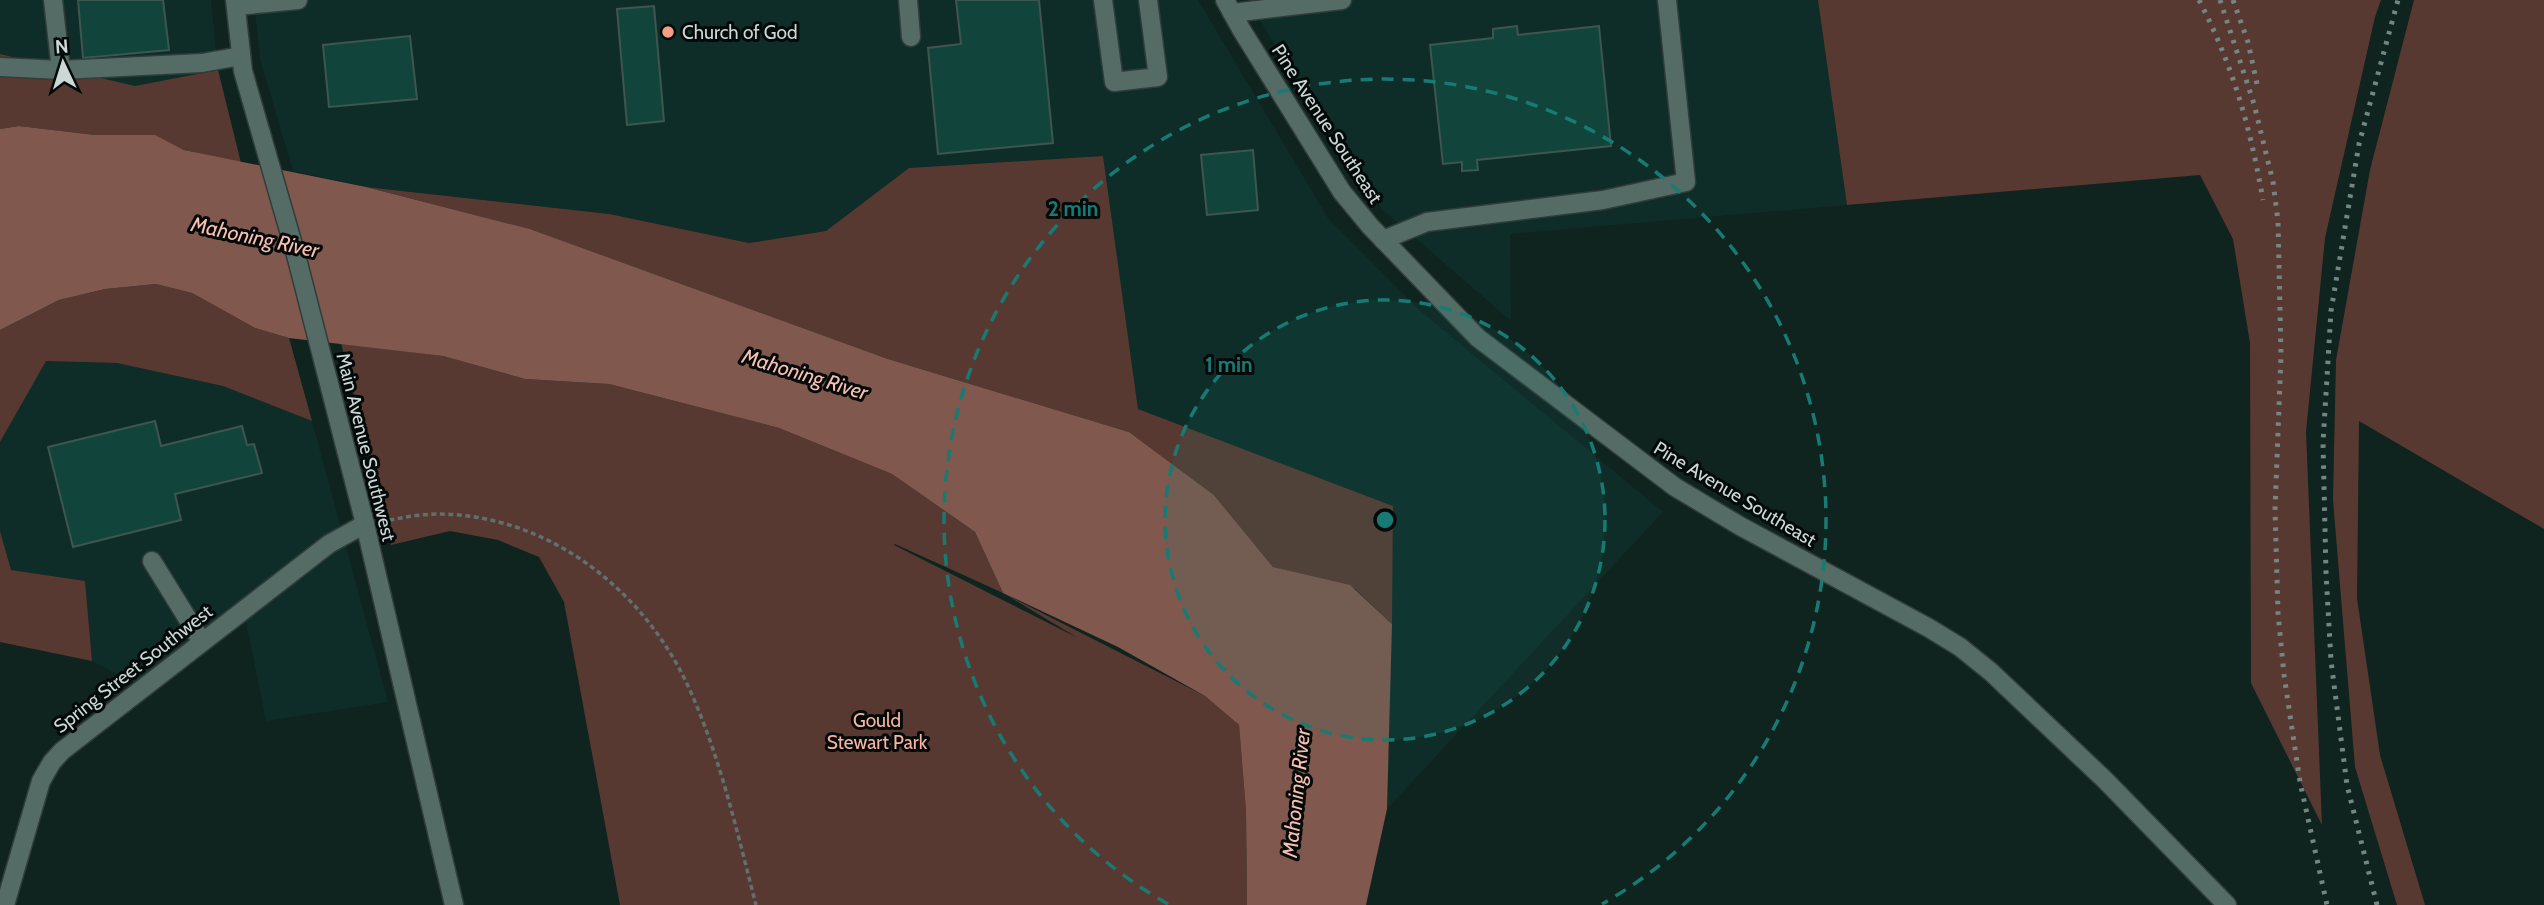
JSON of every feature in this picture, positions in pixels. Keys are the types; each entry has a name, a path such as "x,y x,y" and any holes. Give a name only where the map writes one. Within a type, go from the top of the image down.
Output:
{"street":[{"path":"54,0 61,70"},
{"path":"236,3 298,0"},
{"path":"908,0 911,37"},
{"path":"1103,0 1114,82 1158,77 1148,0"},
{"path":"1229,7 1342,0"},
{"path":"1383,240 1427,222 1603,200 1686,182 1667,0"},
{"name":"Main Avenue Southwest","path":"236,3 242,63 296,255 365,524 454,905"},
{"name":"Pine Avenue Southeast","path":"1229,7 1342,192 1383,240 1478,338 1654,473 1740,526 1929,628 1960,648 1990,672 2105,780 2227,905"},
{"path":"0,67 61,70 242,63"},
{"name":"Spring Street Southwest","path":"5,905 41,781 62,751 330,544 365,524"},
{"path":"152,561 202,642"}],"path":[{"path":"365,524 439,514 471,516 518,527 551,540 583,561 637,606 670,653 698,708 734,821 756,905"}],"shaded area":[{"path":"0,0 211,0 218,70 135,86 0,54"},
{"path":"254,0 1198,0 1328,218 1417,308 1663,512 1387,809 1393,506 1138,409 1103,156 909,168 826,231 749,243 609,214 366,187 293,171 260,59"},
{"path":"1248,0 1818,0 1847,205 1510,234 1511,321 1383,210 1345,162"},
{"path":"45,361 117,363 223,386 312,421 388,702 266,721 246,622 153,692 92,661 85,581 11,570 0,531 0,442"}],"green space":[{"path":"1818,0 2381,0 2325,238 2306,432 2322,825 2251,683 2250,343 2233,239 2200,175 1847,205"},
{"path":"2414,0 2544,0 2544,529 2359,421 2357,598 2380,755 2425,905 2397,905 2355,767 2333,500 2336,360 2370,170"},
{"path":"0,54 135,86 218,70 241,163 184,150 154,135 95,135 19,126 0,129"},
{"path":"1103,156 1138,409 1393,506 1392,624 1355,589 1273,567 1214,495 1129,432 888,359 530,229 366,187 609,214 749,243 826,231 909,168"},
{"path":"156,284 192,293 255,328 289,338 312,421 223,386 117,363 46,361 0,442 0,330 59,300 105,289"},
{"name":"Gould Stewart Park","path":"341,343 443,356 525,379 609,384 779,428 892,474 975,532 1003,593 1205,696 1239,725 1246,811 1247,905 620,905 564,602 539,557 498,540 450,531 391,545","holes":["894,545 1003,593 1078,638"]},
{"path":"0,531 11,570 85,581 92,661 0,642"}],"water":[{"name":"Mahoning River","path":"19,126 95,135 155,135 184,150 366,187 530,229 888,359 1129,432 1214,495 1273,567 1350,585 1392,624 1387,809 1366,905 1247,905 1246,811 1239,725 1205,696 1118,647 1003,593 975,532 892,474 779,428 609,384 525,379 443,356 289,338 255,328 192,293 156,284 105,289 59,300 0,330 0,129"}],"building":[{"path":"78,0 163,0 169,50 83,58"},
{"path":"956,0 1039,0 1053,143 938,154 928,48 961,44"},
{"path":"654,6 664,121 627,125 617,9"},
{"path":"1517,26 1518,35 1599,26 1611,146 1477,160 1478,170 1462,171 1462,162 1443,164 1430,45 1493,38 1493,29"},
{"path":"410,36 417,99 329,107 323,45"},
{"path":"1253,150 1258,210 1207,215 1201,155"},
{"path":"155,421 161,446 242,426 247,445 254,444 262,473 175,494 181,520 73,547 48,447"}],"railway":[{"path":"2199,0 2222,49 2239,97 2263,200"},
{"path":"2220,0 2254,104 2273,182 2278,221 2281,355 2275,510 2278,613 2300,782 2327,905"},
{"path":"2233,0 2248,42 2257,84"},
{"path":"2377,905 2347,785 2331,661 2323,443 2331,311 2359,144 2398,0"}],"place":[{"name":"Church of God","path":"668,32"}]}
